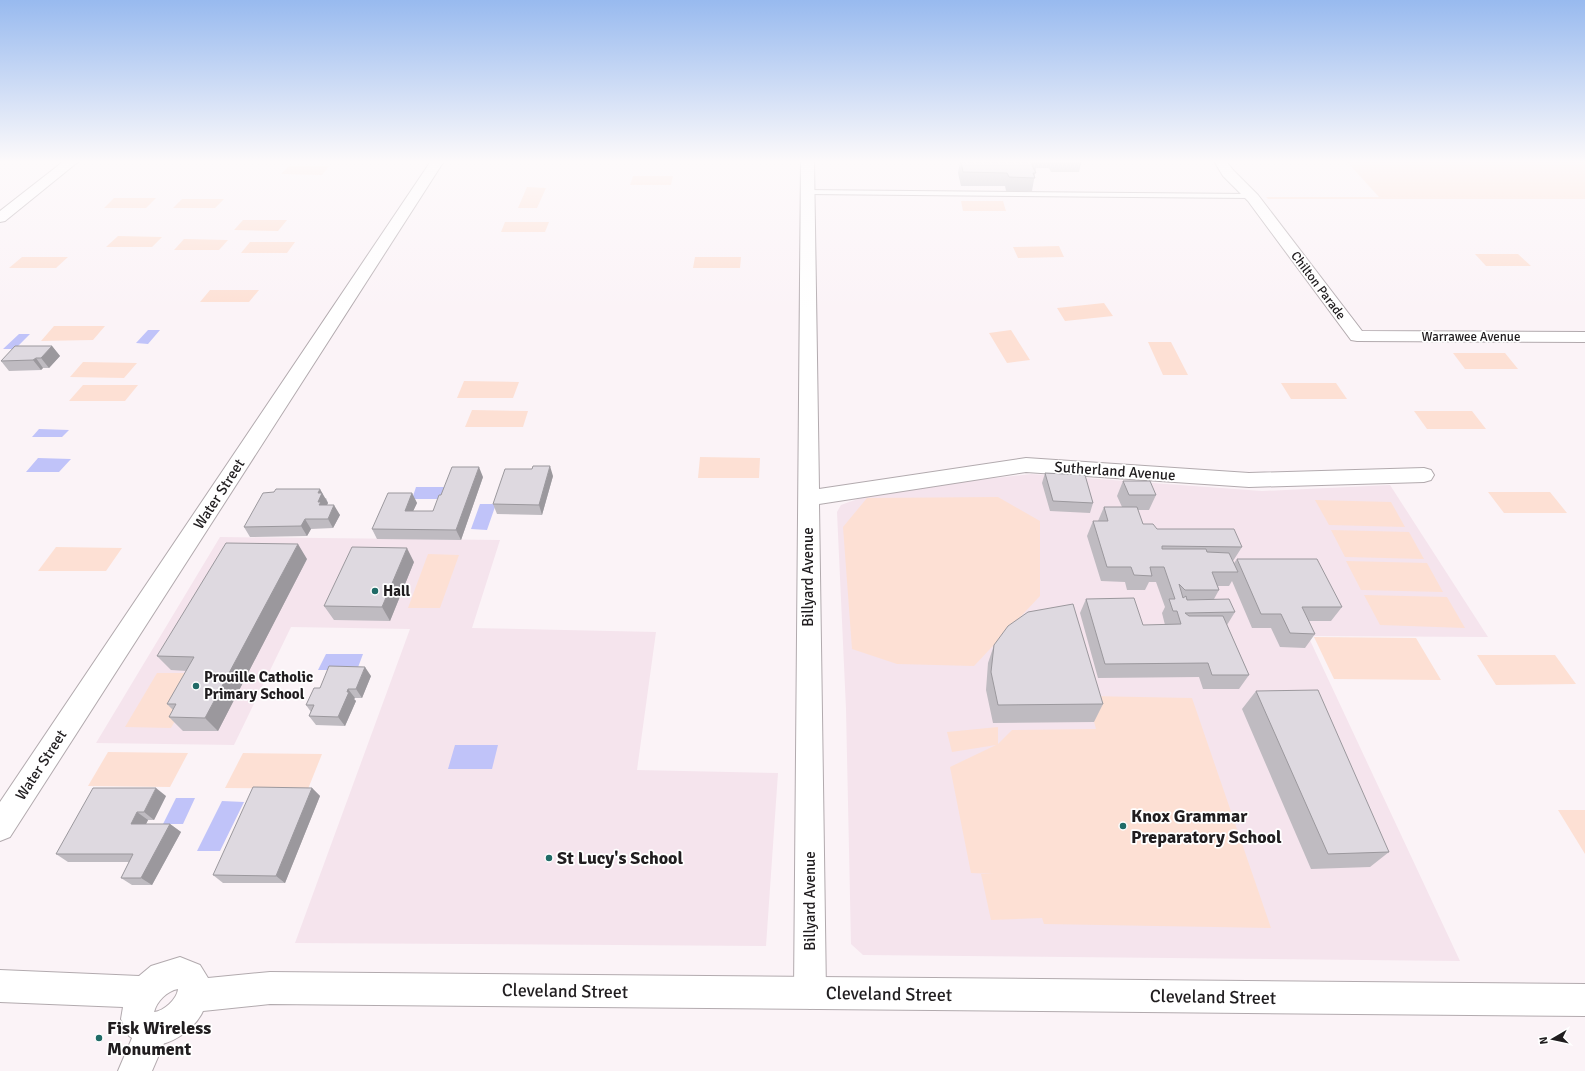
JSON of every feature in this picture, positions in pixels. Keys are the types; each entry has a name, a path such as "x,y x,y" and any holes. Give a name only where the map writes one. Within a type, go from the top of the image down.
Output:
{"street":[{"path":"0,218 9,211"},
{"name":"Water Street","path":"0,827 404,211"},
{"name":"Billyard Avenue","path":"807,211 810,993"},
{"name":"Chilton Parade","path":"1261,211 1357,336"},
{"name":"Warrawee Avenue","path":"1357,336 1585,337"},
{"name":"Sutherland Avenue","path":"808,498 1026,465 1249,480 1424,475"},
{"path":"180,973 189,977 194,985 193,996 189,1006 182,1015 173,1023 163,1028 153,1030 144,1027 139,1021 138,1012 140,1002 146,992 157,981 169,975 180,973"},
{"path":"0,986 146,992"},
{"name":"Cleveland Street","path":"193,996 270,988 1585,1000"},
{"path":"135,1071 153,1030"}],"shaded area":[{"path":"243,220 287,220 278,231 234,230"},
{"path":"505,222 549,222 545,232 501,232"},
{"path":"118,236 162,237 152,247 106,247"},
{"path":"184,239 228,240 219,250 174,250"},
{"path":"250,242 295,242 287,253 241,253"},
{"path":"1059,246 1064,257 1018,258 1013,247"},
{"path":"1475,254 1518,254 1531,266 1486,266"},
{"path":"22,257 68,257 56,268 9,268"},
{"path":"695,257 741,257 740,268 693,268"},
{"path":"210,290 259,290 249,302 200,302"},
{"path":"1104,303 1113,316 1065,321 1057,308"},
{"path":"54,326 105,326 93,340 41,341"},
{"path":"1011,330 1030,360 1007,363 989,333"},
{"path":"1148,342 1171,342 1188,375 1163,375"},
{"path":"1453,353 1505,353 1518,369 1465,369"},
{"path":"83,362 137,363 124,378 70,377"},
{"path":"464,381 519,382 513,398 457,398"},
{"path":"1281,383 1336,383 1347,399 1291,399"},
{"path":"83,385 138,385 125,401 69,401"},
{"path":"472,410 528,411 523,427 465,427"},
{"path":"1414,411 1472,411 1486,429 1427,429"},
{"path":"700,457 760,458 759,478 698,478"},
{"name":"Knox Grammar Preparatory School","path":"1031,474 1262,491 1390,485 1488,637 1308,636 1460,961 863,955 851,944 846,709 837,512 841,505 886,490"},
{"path":"1488,492 1550,492 1567,513 1504,513"},
{"path":"998,497 1040,521 1040,596 974,666 897,664 852,649 843,527 867,498"},
{"path":"1315,500 1391,502 1405,527 1329,525"},
{"path":"1331,530 1409,532 1424,559 1345,557"},
{"name":"St Lucy's School","path":"220,537 500,540 472,628 656,632 637,770 778,773 766,946 295,943 410,629 291,627 234,745 96,743"},
{"path":"56,547 122,548 106,571 38,571"},
{"path":"428,554 459,555 440,608 408,608"},
{"path":"1346,561 1427,563 1443,592 1361,590"},
{"path":"1364,595 1447,597 1465,628 1380,625"},
{"path":"1314,637 1416,638 1441,680 1334,679"},
{"path":"1477,655 1555,655 1576,684 1496,685"},
{"path":"157,673 201,673 171,728 125,727"},
{"path":"1087,696 1192,698 1271,928 1044,924 1042,918 991,920 981,874 994,874 971,873 950,767 996,745 952,752 947,732 998,727 998,744 1012,730 1096,729"},
{"path":"108,752 188,753 170,787 88,786"},
{"path":"243,753 322,754 308,789 225,788"},
{"path":"1558,810 1585,810 1585,854"}],"water":[{"path":"148,330 160,330 148,344 136,343"},
{"path":"19,334 30,334 15,349 3,349"},
{"path":"39,429 69,430 62,437 32,437"},
{"path":"38,458 71,459 59,472 26,472"},
{"path":"416,487 447,487 442,499 412,499"},
{"path":"480,504 496,504 487,530 471,529"},
{"path":"326,654 363,654 357,670 318,670"},
{"path":"455,745 498,745 492,769 448,769"},
{"path":"176,798 195,798 183,824 163,824"},
{"path":"222,801 244,802 220,851 197,851"}],"building":[{"path":"15,346 52,346 41,358 36,358 33,360 1,361"},
{"path":"533,466 550,466 539,505 493,504 505,469 532,469"},
{"path":"452,467 479,467 456,530 372,529 388,493 412,493 405,511 433,511"},
{"path":"1045,473 1085,475 1093,503 1053,501"},
{"path":"1123,481 1150,481 1156,495 1129,495"},
{"path":"276,489 320,489 318,493 322,493 318,502 321,502 319,505 334,505 328,519 305,519 301,526 244,527 263,493 274,492"},
{"path":"1104,507 1137,507 1143,524 1153,524 1157,529 1234,529 1242,547 1162,546 1162,549 1206,549 1207,552 1229,553 1238,572 1212,572 1219,590 1185,590 1179,584 1183,598 1186,596 1187,600 1229,599 1235,612 1185,613 1189,616 1223,616 1249,675 1212,675 1208,663 1105,664 1086,599 1134,598 1143,625 1181,624 1177,611 1173,611 1169,599 1175,599 1164,567 1150,567 1152,576 1134,575 1131,567 1107,567 1093,521 1108,521"},
{"path":"226,543 298,544 205,718 169,717 176,704 167,704 194,657 157,656"},
{"path":"352,547 407,548 382,607 324,606"},
{"path":"1237,559 1317,559 1342,607 1302,607 1315,634 1290,633 1281,614 1261,614"},
{"path":"1073,604 1103,704 998,705 991,672 994,645 1008,626 1028,612"},
{"path":"329,666 365,667 356,689 348,689 347,692 349,692 338,717 309,716 314,705 306,705 314,688 320,688"},
{"path":"1318,690 1389,852 1328,854 1256,691"},
{"path":"253,787 312,788 276,876 213,875"},
{"path":"93,788 156,788 144,812 137,812 131,824 170,824 141,878 121,878 133,854 56,854"}],"place":[{"name":"Hall","path":"375,591"},
{"name":"Prouille Catholic Primary School","path":"196,686"},
{"name":"Knox Grammar Preparatory School","path":"1123,826"},
{"name":"St Lucy's School","path":"549,858"},
{"name":"Fisk Wireless Monument","path":"99,1038"}]}
